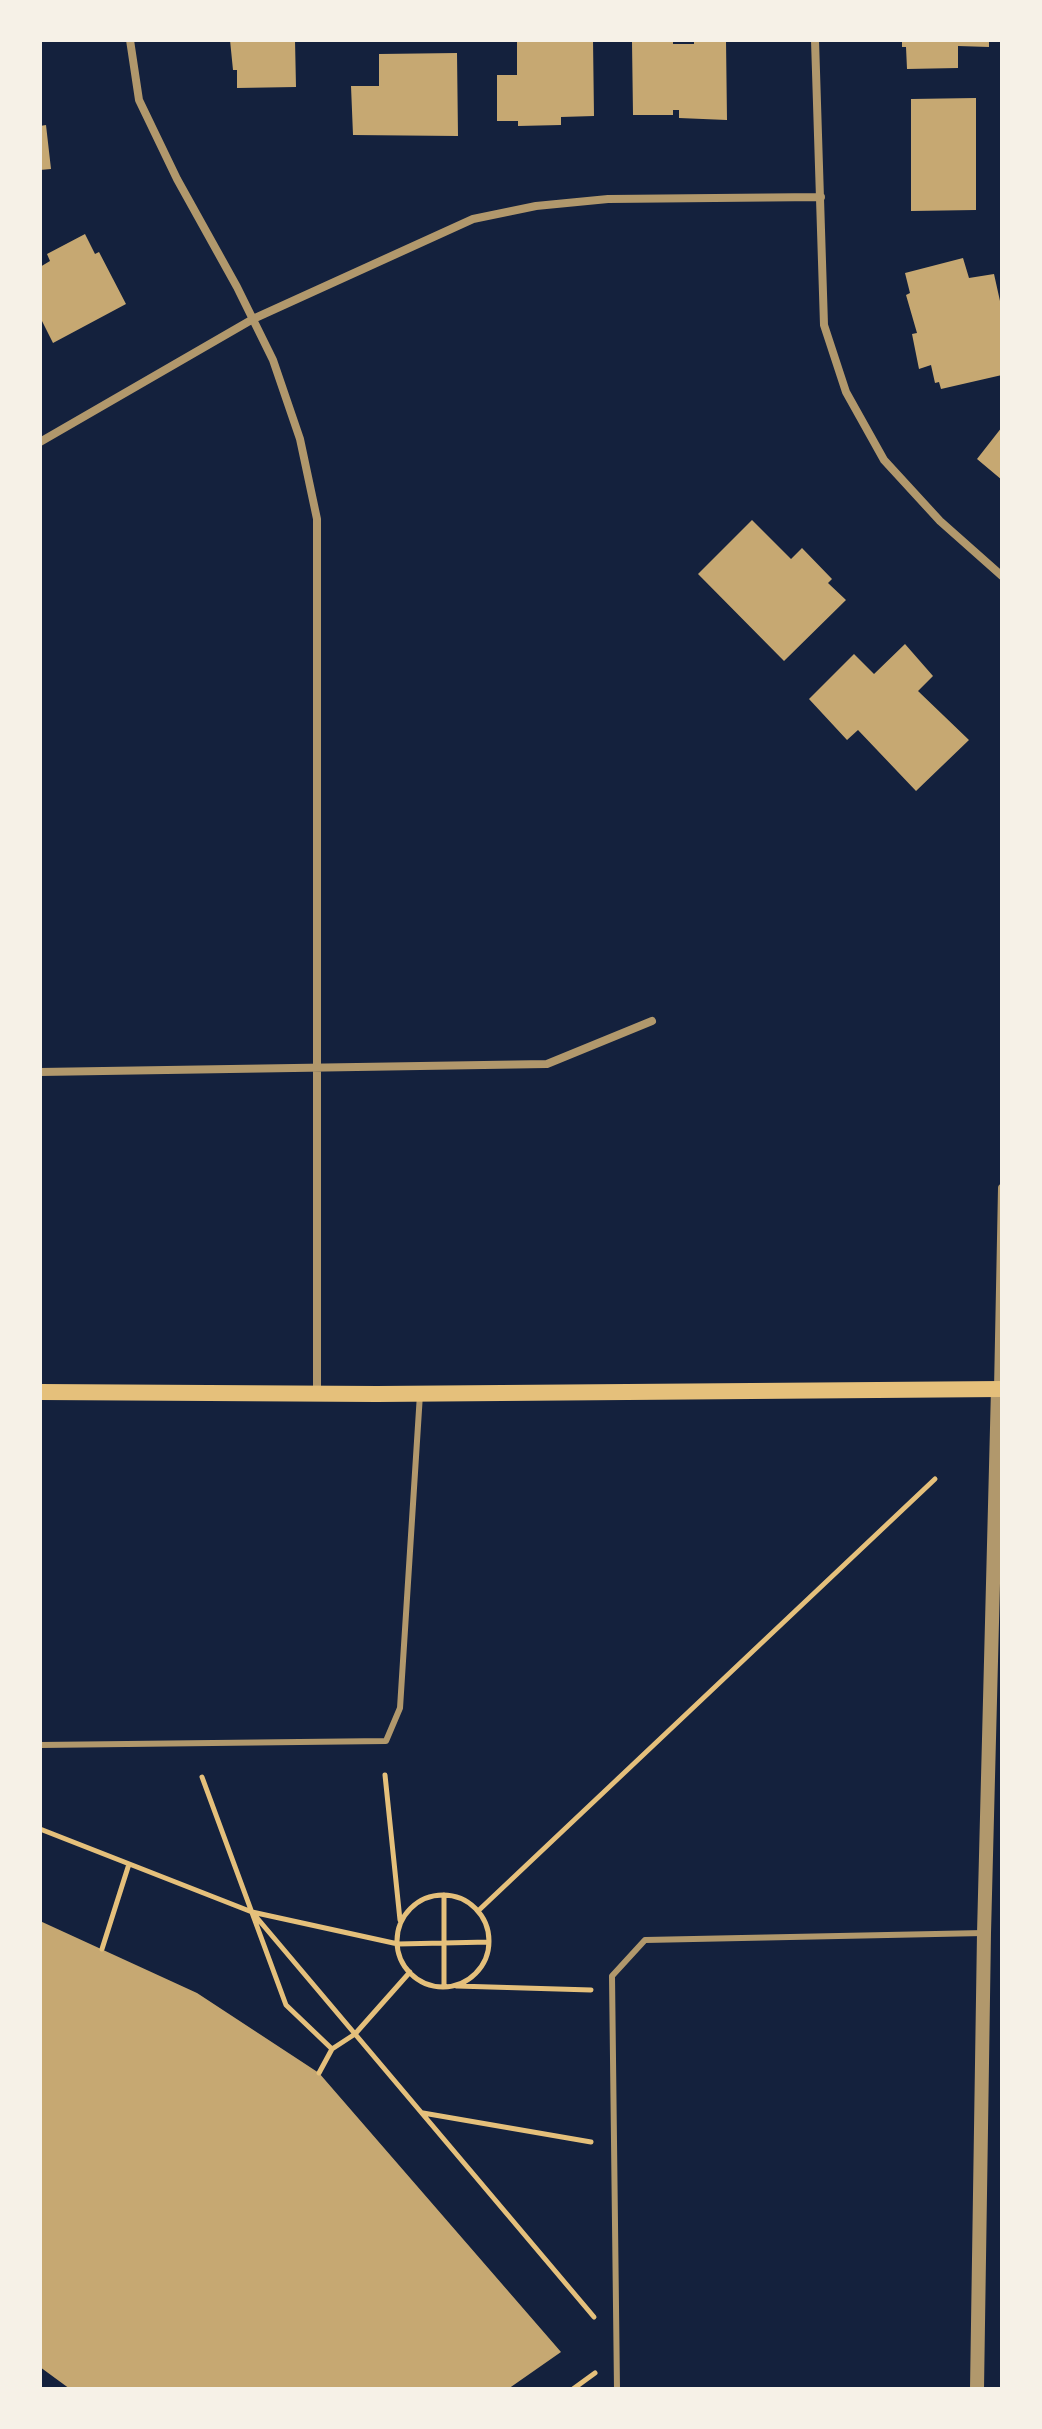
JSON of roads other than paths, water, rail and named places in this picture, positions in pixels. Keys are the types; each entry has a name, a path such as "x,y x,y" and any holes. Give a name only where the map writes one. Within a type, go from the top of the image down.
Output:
{"main road":[{"path":"40,1392 420,1394 1000,1389"}],"street":[{"path":"130,40 139,100 177,179 273,360 300,439 317,519 317,1393"},
{"path":"815,40 824,325 846,392 884,460 940,521 1002,576"},
{"path":"40,442 253,319 473,219 536,206 608,199 821,197"},
{"path":"40,1072 547,1064 652,1021"},
{"path":"977,2389 984,1933 1000,1389 1002,1188"}],"lane":[{"path":"40,1745 386,1741 400,1708 420,1394"},
{"path":"617,2389 612,1976 645,1940 984,1933"}]}
